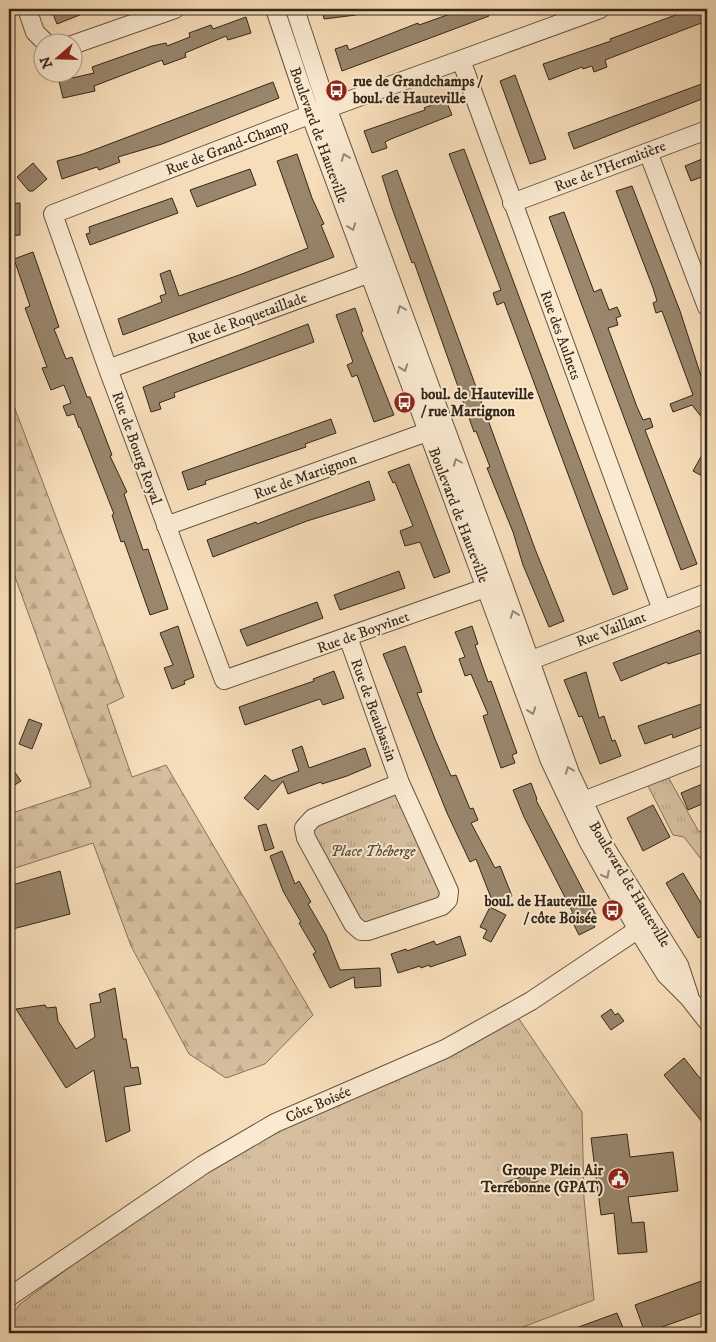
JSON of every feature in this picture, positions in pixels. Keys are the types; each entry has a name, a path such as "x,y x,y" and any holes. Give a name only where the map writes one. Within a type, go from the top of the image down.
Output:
{"street":[{"path":"27,9 35,32"},
{"path":"82,42 175,9"},
{"name":"Boulevard de Hauteville","path":"275,9 320,113 523,663 570,772 577,804 605,847 644,925 666,975 690,998 707,1021"},
{"name":"Boulevard de Hauteville","path":"295,9 320,113"},
{"name":"Rue de Grand-Champ","path":"53,214 600,9"},
{"name":"Rue des Aulnets","path":"462,60 512,203 662,610"},
{"name":"Rue de l'Hermitière","path":"512,203 707,130"},
{"path":"648,152 703,284 707,307"},
{"name":"Rue de Bourg Royal","path":"53,214 108,369 224,680"},
{"name":"Rue de Roquetaillade","path":"108,369 378,270"},
{"name":"Rue de Martignon","path":"166,526 436,428"},
{"name":"Rue de Boyvinet","path":"224,680 348,638 494,585"},
{"name":"Rue Vaillant","path":"523,663 707,593"},
{"name":"Rue de Beaubassin","path":"348,638 400,783 449,891 448,900 442,906 368,931 360,930 353,924 329,881 306,838 304,828 313,818 400,783"},
{"path":"577,804 707,753"},
{"name":"Côte Boisée","path":"9,1297 203,1165 275,1123 454,1044 531,1001 644,925"}],"green space":[{"path":"9,393 124,697 107,705 132,777 166,765 313,1015 265,1064 226,1078 189,1054 131,946 93,843 9,870 9,814 91,787 9,560"},
{"path":"663,768 699,832 707,828 707,867 684,837 673,835 643,776"},
{"name":"Place Théberge","path":"400,783 448,900 361,931 306,838 313,818"},
{"path":"517,1016 582,1112 584,1198 594,1300 507,1333 9,1333 9,1319 20,1304 180,1185 218,1160"}],"building":[{"path":"51,9 95,9 57,24"},
{"path":"322,9 356,9 356,15 324,19"},
{"path":"464,9 486,9 489,16 342,71 335,49 347,45 349,50 418,23 419,25"},
{"path":"692,9 699,9 704,22 605,60 607,67 594,72 592,66 583,69 582,67 549,80 543,64 611,41 610,39"},
{"path":"246,17 251,33 228,40 226,36 185,53 186,57 164,65 162,60 94,86 95,91 63,98 59,82 82,82 82,76 94,73 92,67 152,46 166,43 167,46 190,37 189,33 211,25 213,29"},
{"path":"515,75 546,159 530,164 500,81"},
{"path":"273,82 279,98 162,144 118,157 120,162 99,170 97,167 62,179 57,161 83,154"},
{"path":"707,82 707,97 574,149 568,133"},
{"path":"446,100 452,115 391,139 385,142 387,148 372,153 364,131 425,110 424,108"},
{"path":"464,149 628,589 613,595 504,302 497,305 493,293 501,290 449,154"},
{"path":"297,154 312,198 324,224 321,225 334,257 123,335 118,319 162,302 160,296 166,294 160,274 170,270 179,296 308,248 277,161"},
{"path":"707,157 707,175 691,181 685,166"},
{"path":"33,163 47,179 33,191 29,191 17,177"},
{"path":"250,169 256,185 197,207 190,190"},
{"path":"397,170 535,549 564,621 549,627 523,565 513,532 487,468 490,467 476,431 474,432 414,262 412,263 392,208 382,176"},
{"path":"632,186 680,311 701,376 704,375 707,383 707,424 692,405 673,412 670,404 693,395 662,311 656,313 653,303 657,301 653,288 616,191"},
{"path":"172,198 178,213 90,245 86,234 90,233 89,227"},
{"path":"20,203 20,235 9,236 9,204"},
{"path":"564,212 594,292 601,289 609,310 617,307 621,316 616,318 618,325 608,328 643,420 650,418 653,427 645,430 697,564 681,570 549,217"},
{"path":"33,252 59,327 54,329 66,359 72,357 87,397 90,397 112,455 110,456 127,492 124,494 143,550 148,549 168,609 150,615 124,541 121,542 112,515 114,514 80,427 74,414 67,416 63,406 71,403 64,385 51,390 42,368 47,367 25,308 30,306 14,259"},
{"path":"355,308 363,331 361,332 394,415 374,422 357,375 352,377 347,365 353,362 336,315"},
{"path":"308,324 314,342 174,393 175,397 159,403 161,409 151,412 143,387"},
{"path":"331,419 336,433 305,444 306,447 205,481 206,484 188,490 182,472"},
{"path":"707,446 707,471 704,477 693,471"},
{"path":"409,464 450,572 434,578 420,542 405,546 400,531 413,526 395,482 393,483 388,472"},
{"path":"369,481 375,500 307,521 213,557 207,540 256,522 257,524"},
{"path":"399,571 405,588 340,610 334,595"},
{"path":"317,602 323,618 247,646 240,630"},
{"path":"178,626 194,677 184,681 185,684 172,689 164,668 173,665 160,633"},
{"path":"472,626 478,644 475,645 488,682 491,681 517,753 512,755 515,763 501,768 483,716 488,714 471,674 465,676 459,659 465,657 455,632"},
{"path":"699,630 700,633 707,630 707,651 668,664 667,662 621,681 613,663"},
{"path":"405,646 422,692 417,693 435,739 451,776 456,775 470,809 473,808 478,820 471,823 495,868 500,866 512,896 493,903 476,859 470,862 447,813 383,654"},
{"path":"334,671 344,698 323,705 320,699 245,725 239,707 314,681 313,679"},
{"path":"586,672 599,718 604,716 612,741 615,740 621,756 600,764 582,716 579,717 564,680"},
{"path":"707,702 707,725 673,738 672,734 645,744 638,726"},
{"path":"29,719 42,724 32,749 19,744"},
{"path":"302,746 309,768 365,748 371,766 347,776 322,784 321,782 288,794 283,781 258,810 244,798 265,775 272,781 299,771 292,750"},
{"path":"9,764 21,781 13,786 9,780"},
{"path":"707,782 707,802 688,810 681,793"},
{"path":"531,783 536,800 596,915 591,918 595,927 579,935 569,915 573,913 524,817 513,790"},
{"path":"653,805 670,837 643,851 627,818"},
{"path":"266,824 274,848 265,851 258,826"},
{"path":"282,851 295,884 299,881 311,902 308,904 326,935 340,970 380,968 381,986 355,988 354,977 330,988 313,954 316,952 283,891 270,856"},
{"path":"60,871 70,914 9,930 9,886"},
{"path":"683,873 707,913 707,933 698,938 666,883"},
{"path":"490,907 506,915 491,942 483,938 487,930 480,927"},
{"path":"460,936 466,955 430,967 429,965 421,968 420,966 398,973 391,954 406,949 407,951 434,941 436,945"},
{"path":"115,988 123,1039 126,1039 131,1068 138,1067 141,1084 124,1087 130,1131 106,1142 94,1070 66,1088 16,1009 45,1005 47,1008 56,1007 58,1021 76,1049 95,1037 90,1004 101,1002 99,994"},
{"path":"611,1009 615,1015 618,1013 624,1021 611,1030 601,1016"},
{"path":"684,1058 707,1087 707,1128 664,1075"},
{"path":"627,1134 630,1157 673,1152 678,1191 628,1197 632,1223 644,1222 647,1252 618,1254 614,1213 601,1215 591,1138"},
{"path":"535,1172 538,1181 507,1192 504,1183"},
{"path":"707,1279 707,1311 645,1333 635,1305"},
{"path":"617,1313 625,1333 565,1333 565,1332"}],"place":[{"name":"rue de Grandchamps / boul. de Hauteville","path":"337,90"},
{"name":"boul. de Hauteville / rue Martignon","path":"405,403"},
{"name":"boul. de Hauteville / côte Boisée","path":"613,910"},
{"name":"Groupe Plein Air Terrebonne (GPAT)","path":"619,1179"}]}
